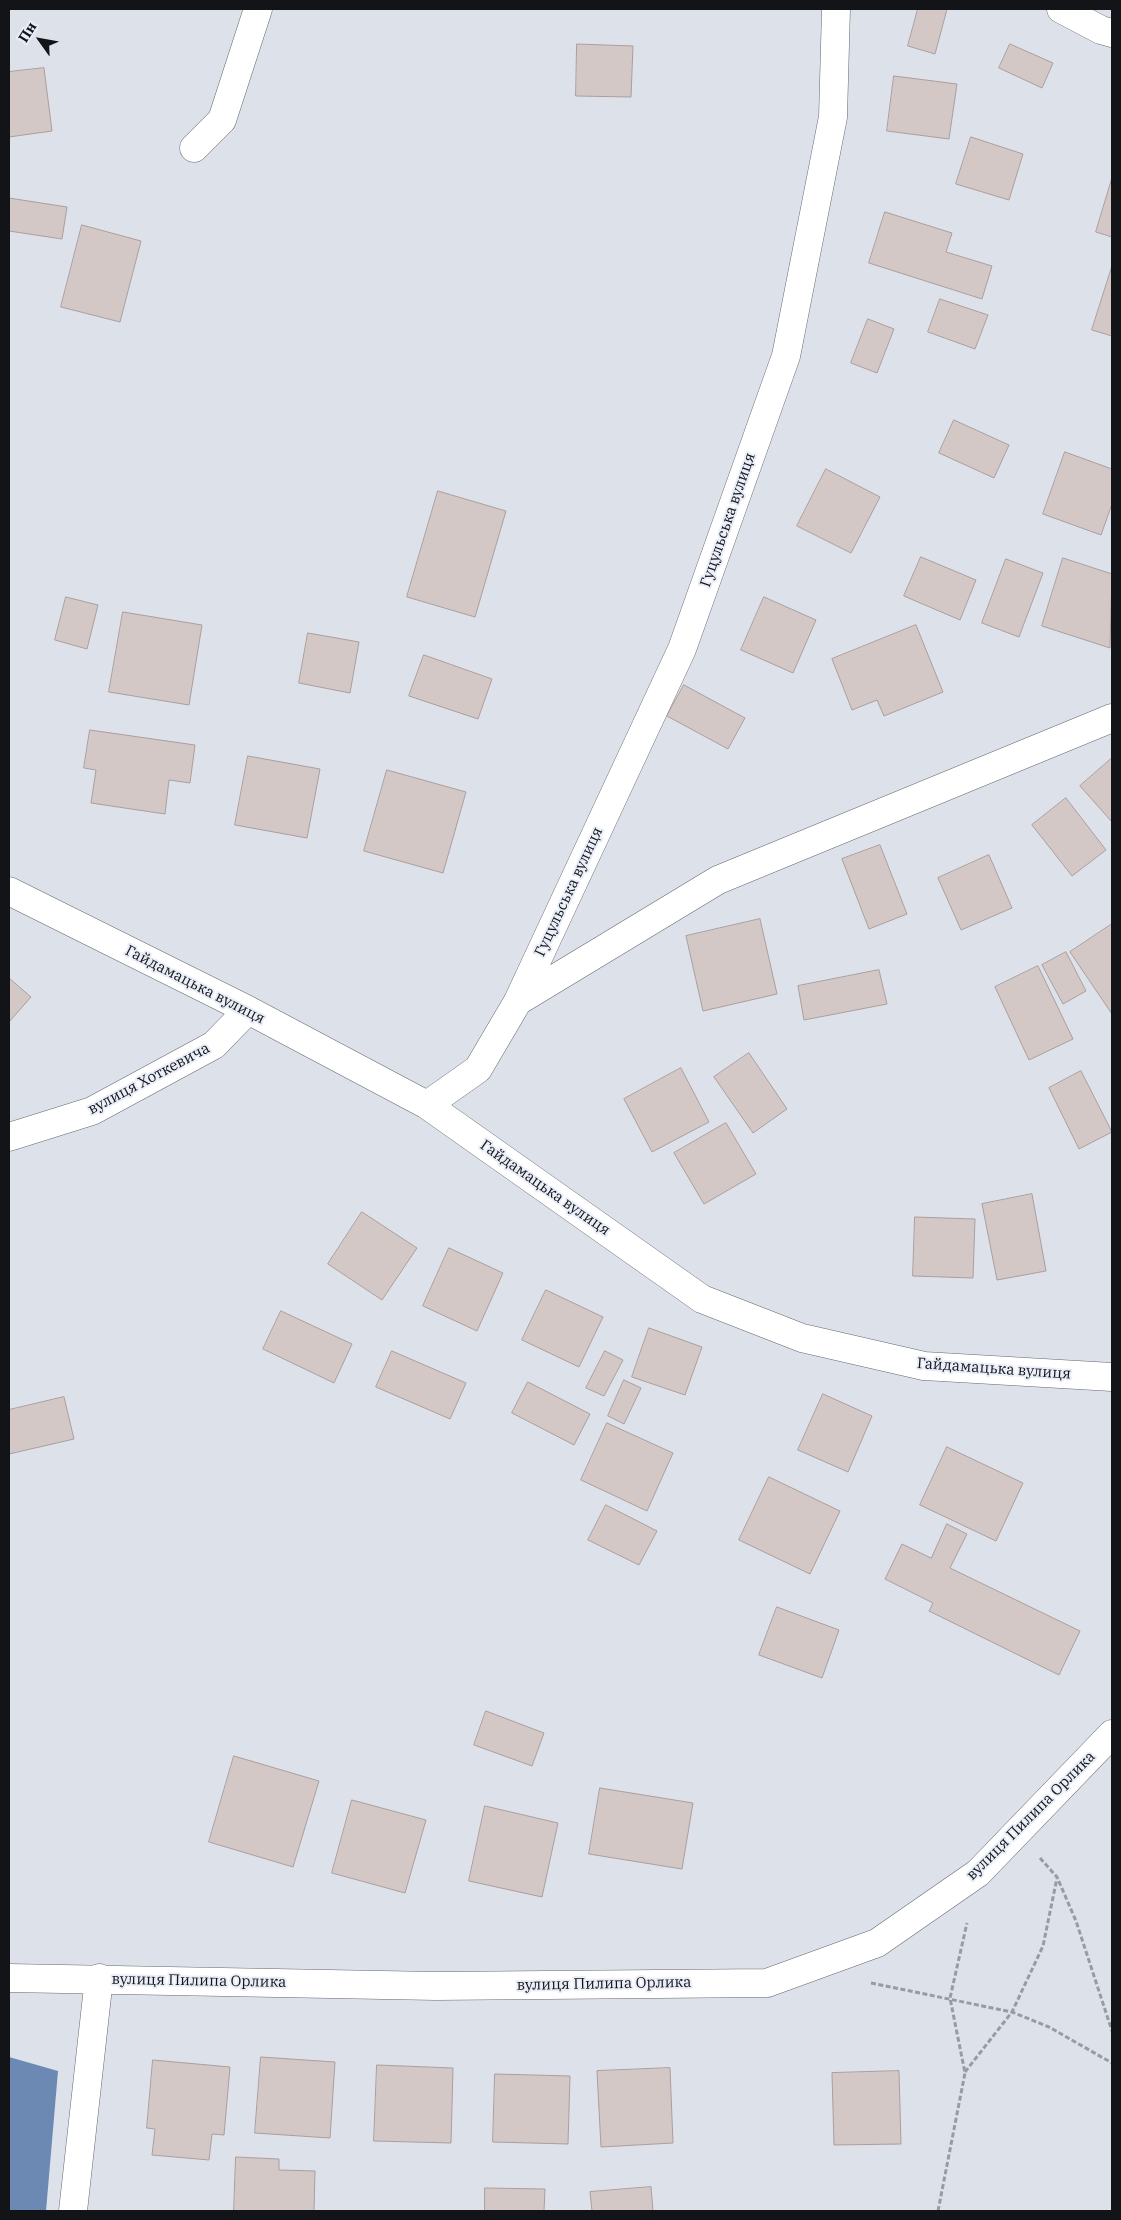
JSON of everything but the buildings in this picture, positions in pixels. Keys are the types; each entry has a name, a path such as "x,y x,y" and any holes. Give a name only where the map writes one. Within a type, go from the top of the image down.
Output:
{"street":[{"path":"194,148 222,120 258,9"},
{"name":"Гуцульська вулиця","path":"427,1105 478,1069 518,1001 682,649 786,356 833,117 836,9"},
{"path":"1061,9 1101,30 1112,33"},
{"name":"Гуцульська вулиця","path":"518,1001 718,880 1112,718"},
{"name":"Гайдамацька вулиця","path":"9,891 248,1010 427,1105 702,1299 802,1338 924,1366 1112,1377"},
{"name":"вулиця Хоткевича","path":"9,1137 92,1111 214,1045 248,1010"},
{"name":"вулиця Пилипа Орлика","path":"9,1978 99,1978 436,1986 767,1983 877,1943 978,1873 1112,1734"},
{"path":"73,2211 99,1978"}],"path":[{"path":"1017,1832 1057,1878 1076,1921 1112,2031"},
{"path":"938,2211 965,2072 950,1998 978,1873"},
{"path":"965,2072 1012,2012 1043,1946 1057,1878"},
{"path":"862,1981 1012,2012 1050,2027 1112,2063"}],"water":[{"path":"9,2057 58,2071 46,2211 9,2211"}]}
